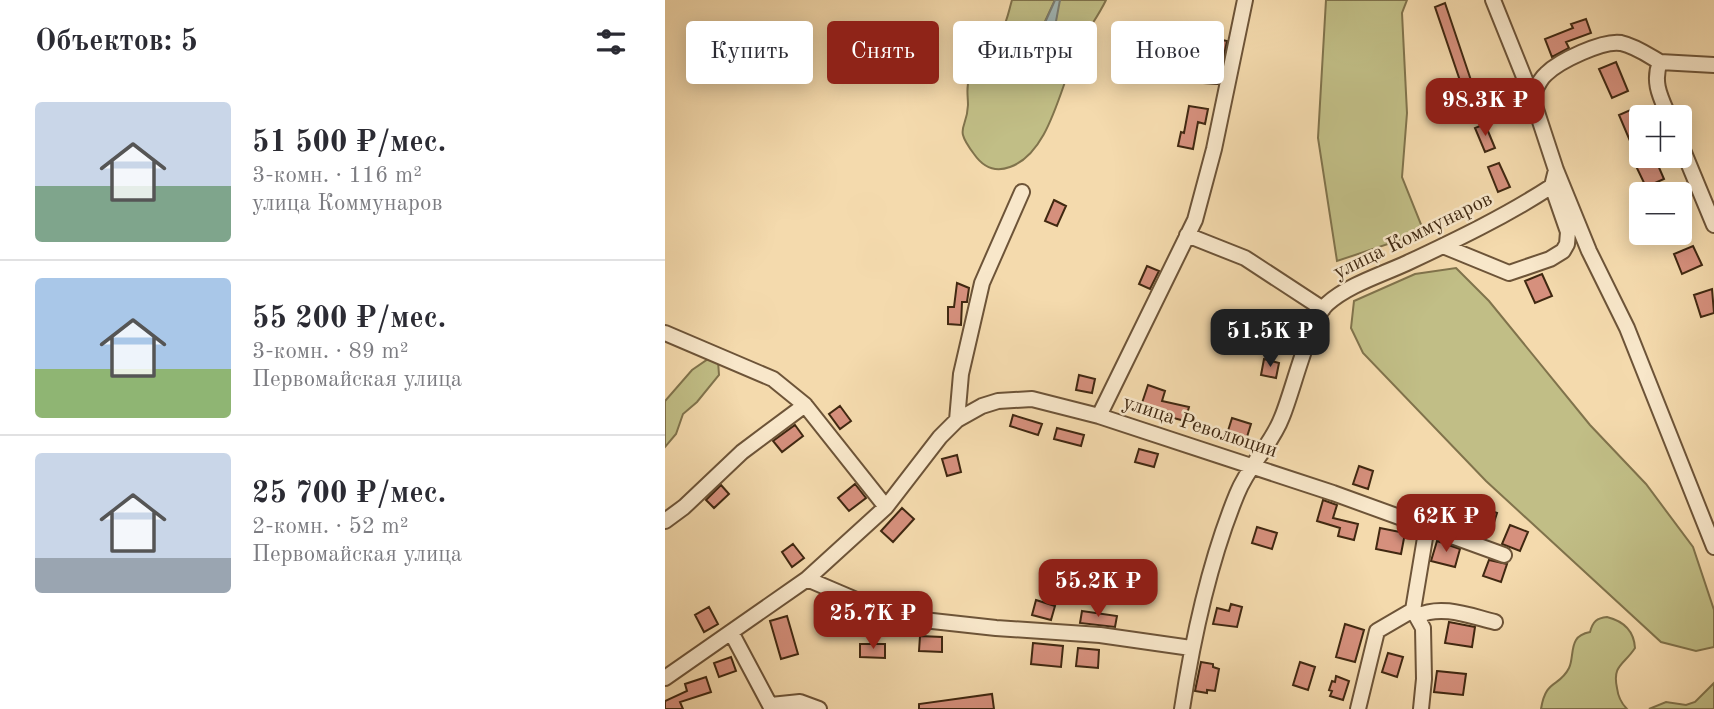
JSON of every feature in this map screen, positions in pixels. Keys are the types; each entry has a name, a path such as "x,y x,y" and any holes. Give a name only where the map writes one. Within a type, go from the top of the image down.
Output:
{"street":[{"path":"1099,416 1195,219 1214,149 1245,0"},
{"path":"1493,0 1532,97 1556,170 1589,251 1627,328 1714,547"},
{"path":"1532,97 1546,73 1599,45 1620,43 1660,62 1714,65"},
{"path":"1660,62 1655,75 1664,105"},
{"path":"1690,168 1714,225"},
{"path":"1443,246 1509,273 1551,259 1563,251 1567,244 1567,232 1552,186 1556,170"},
{"name":"улица Коммунаров","path":"1182,709 1191,648 1236,495 1249,466 1262,453 1282,418 1316,320 1323,309 1341,293 1443,246 1526,203 1552,186"},
{"path":"957,420 961,374 982,283 1022,192"},
{"path":"1187,235 1245,258 1323,309"},
{"path":"665,333 773,379 805,405 885,508"},
{"name":"улица Революции","path":"665,678 807,579 885,508 940,437 957,420 982,406 1013,399 1051,402 1099,416 1427,526 1504,555"},
{"path":"665,521 684,507 742,452 805,405"},
{"path":"1421,709 1424,679 1423,628 1415,613 1427,526"},
{"path":"807,579 896,617 996,628 1100,635 1191,648"},
{"path":"1358,709 1377,631 1415,613 1427,611 1449,611 1495,622"},
{"path":"731,632 771,707 800,702 819,709"}],"shaded area":[{"path":"1012,0 1055,0 1045,21 1007,20"},
{"path":"1055,0 1060,0 1056,21 1046,21"},
{"path":"1060,0 1106,0 1094,21 1047,21"},
{"path":"1326,0 1407,0 1402,13 1407,113 1402,177 1424,232 1337,261 1318,138"},
{"path":"1064,84 1052,117 1035,148 1024,159 1004,169 994,169 977,159 964,138 968,86"},
{"path":"1456,268 1489,301 1590,425 1646,484 1693,547 1714,610 1714,647 1696,651 1661,642 1486,481 1363,353 1351,328 1354,301 1415,274"},
{"path":"711,357 718,361 719,375 697,402 683,414 676,434 665,447 665,401 692,370"},
{"path":"1607,617 1627,628 1634,642 1635,648 1616,674 1618,694 1627,709 1541,709 1546,692 1569,668 1576,640 1590,632 1596,621"},
{"path":"1714,683 1714,709 1649,709 1666,702 1686,705 1695,702"}],"building":[{"path":"1445,3 1481,110 1471,113 1435,7"},
{"path":"1586,19 1591,33 1566,42 1569,48 1552,57 1545,39 1573,28 1571,24"},
{"path":"1616,62 1628,91 1612,98 1599,69"},
{"path":"1189,106 1208,109 1205,124 1198,122 1193,149 1178,146 1181,132 1184,133"},
{"path":"1629,111 1629,139 1619,115"},
{"path":"1485,124 1495,148 1485,152 1475,128"},
{"path":"1499,163 1510,187 1498,192 1488,167"},
{"path":"1637,168 1659,168 1664,179 1644,182"},
{"path":"1054,200 1066,206 1057,226 1045,221"},
{"path":"1693,246 1702,265 1682,274 1674,254"},
{"path":"1147,266 1159,271 1150,289 1139,284"},
{"path":"1542,274 1552,296 1535,303 1525,281"},
{"path":"957,283 969,288 967,302 962,302 961,325 948,324 948,307 954,307"},
{"path":"1712,289 1714,313 1701,317 1694,295"},
{"path":"1264,359 1279,363 1276,378 1261,375"},
{"path":"1079,375 1095,379 1092,393 1076,390"},
{"path":"1148,385 1165,391 1162,401 1189,407 1185,421 1158,414 1157,418 1139,412"},
{"path":"840,406 851,421 840,429 829,414"},
{"path":"1013,415 1042,424 1038,435 1010,426"},
{"path":"1232,418 1251,424 1246,440 1227,434"},
{"path":"795,425 803,436 782,452 773,441"},
{"path":"1057,428 1084,435 1081,446 1054,439"},
{"path":"1139,449 1158,454 1154,467 1135,462"},
{"path":"957,455 961,472 947,476 942,459"},
{"path":"1359,466 1373,471 1368,489 1353,484"},
{"path":"855,484 866,498 849,511 838,498"},
{"path":"721,485 729,494 714,508 706,500"},
{"path":"1323,500 1337,505 1333,518 1358,524 1354,540 1338,536 1340,528 1317,521"},
{"path":"1476,506 1497,513 1491,532 1470,526"},
{"path":"902,508 914,519 893,542 881,531"},
{"path":"1510,525 1528,532 1520,551 1502,544"},
{"path":"1257,527 1277,533 1272,549 1252,543"},
{"path":"1380,528 1405,533 1401,554 1376,549"},
{"path":"1437,541 1460,549 1455,567 1431,561"},
{"path":"793,544 804,558 792,567 782,552"},
{"path":"1489,560 1507,564 1501,582 1483,576"},
{"path":"1036,600 1055,606 1051,620 1032,615"},
{"path":"1231,604 1242,607 1237,627 1213,624 1217,608 1229,611"},
{"path":"709,607 718,624 704,632 695,615"},
{"path":"1082,611 1117,616 1115,627 1080,623"},
{"path":"787,616 798,654 781,659 770,621"},
{"path":"1449,622 1475,627 1472,647 1445,643"},
{"path":"1345,624 1364,630 1355,662 1336,657"},
{"path":"920,636 942,637 942,652 919,651"},
{"path":"1033,643 1063,646 1061,667 1031,664"},
{"path":"860,644 885,644 885,658 860,657"},
{"path":"1078,648 1099,650 1098,668 1076,666"},
{"path":"1388,653 1403,657 1397,677 1382,672"},
{"path":"731,657 736,671 719,677 714,663"},
{"path":"1201,662 1213,664 1213,667 1219,669 1215,691 1195,691"},
{"path":"1300,662 1315,667 1308,690 1293,685"},
{"path":"1437,671 1466,674 1463,695 1434,692"},
{"path":"1336,676 1349,681 1343,700 1330,696 1332,691 1329,690"},
{"path":"706,677 711,692 680,702 683,709 665,709 665,701 687,691 685,684"},
{"path":"992,694 994,709 919,709 919,704"}]}
